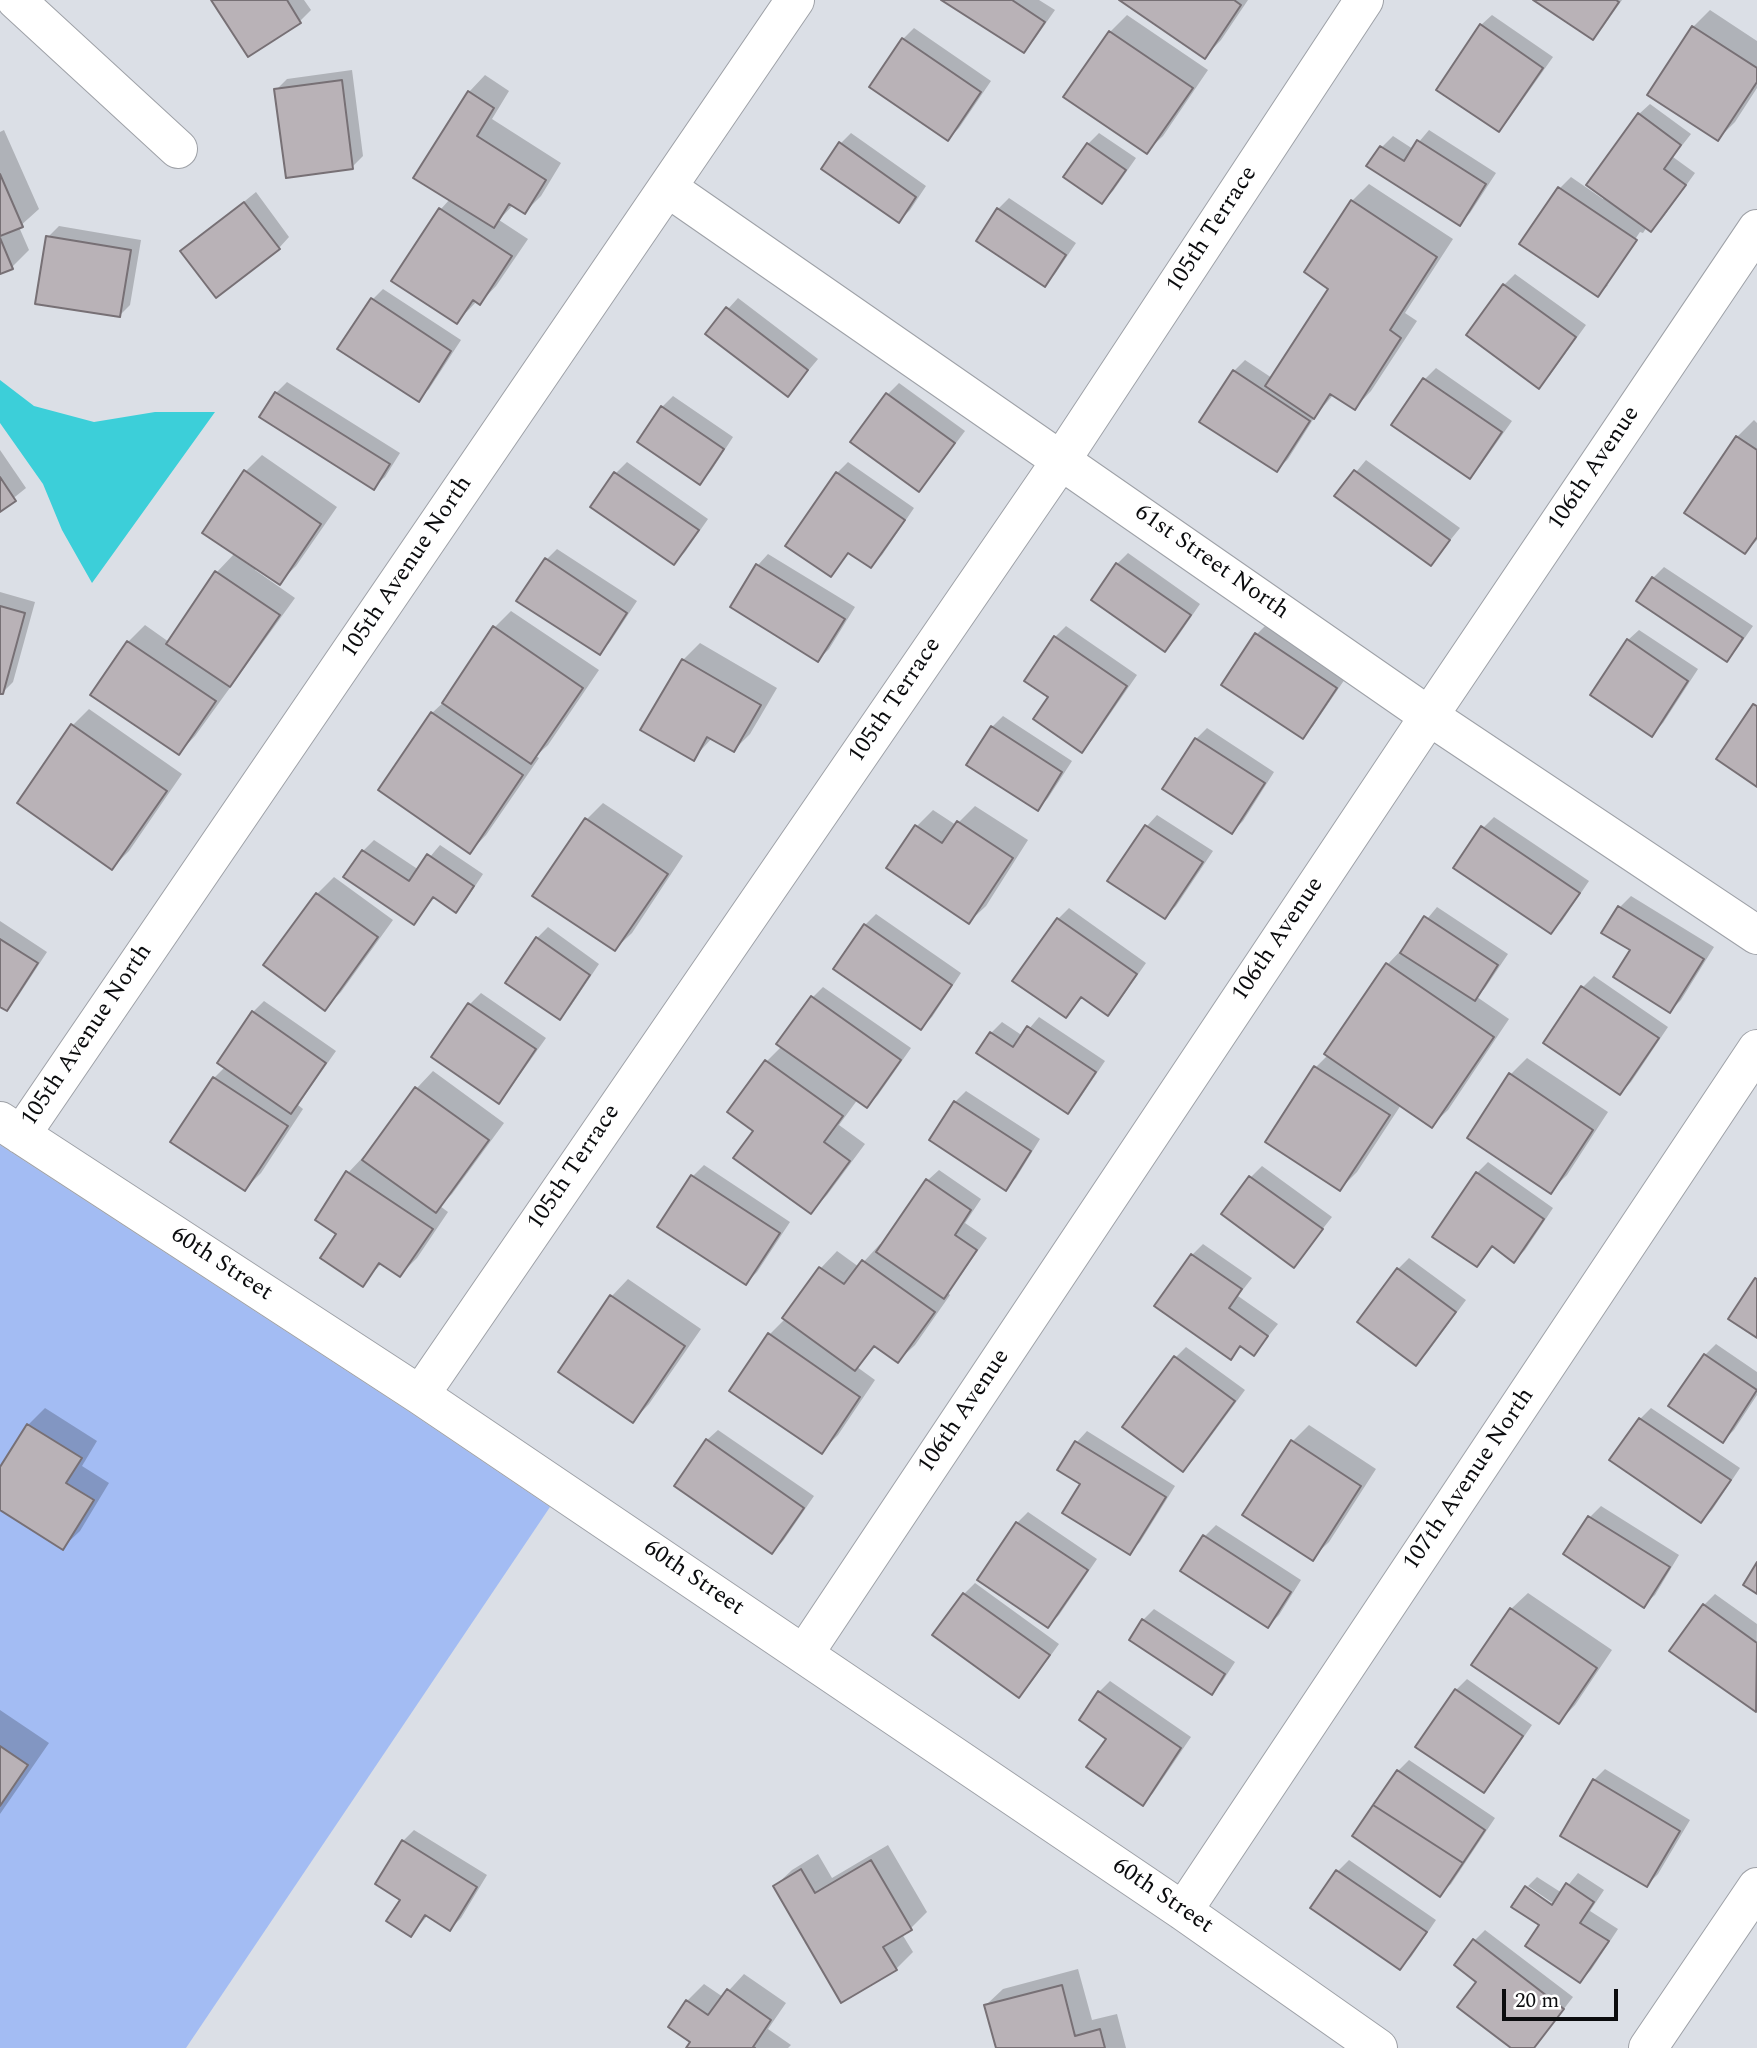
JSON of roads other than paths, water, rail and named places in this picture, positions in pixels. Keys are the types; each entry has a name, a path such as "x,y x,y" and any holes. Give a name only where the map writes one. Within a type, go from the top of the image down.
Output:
{"street":[{"path":"16,0 178,149"},
{"name":"105th Avenue North","path":"10,1128 668,188 795,0"},
{"name":"105th Terrace","path":"419,1395 1062,459 1363,0"},
{"name":"61st Street North","path":"668,188 1429,716 1757,935"},
{"name":"106th Avenue","path":"804,1654 1757,229"},
{"name":"107th Avenue North","path":"1183,1911 1757,1049"},
{"name":"60th Street","path":"10,1128 419,1395 1183,1911 1378,2048"},
{"path":"1648,2048 1757,1887"}]}
